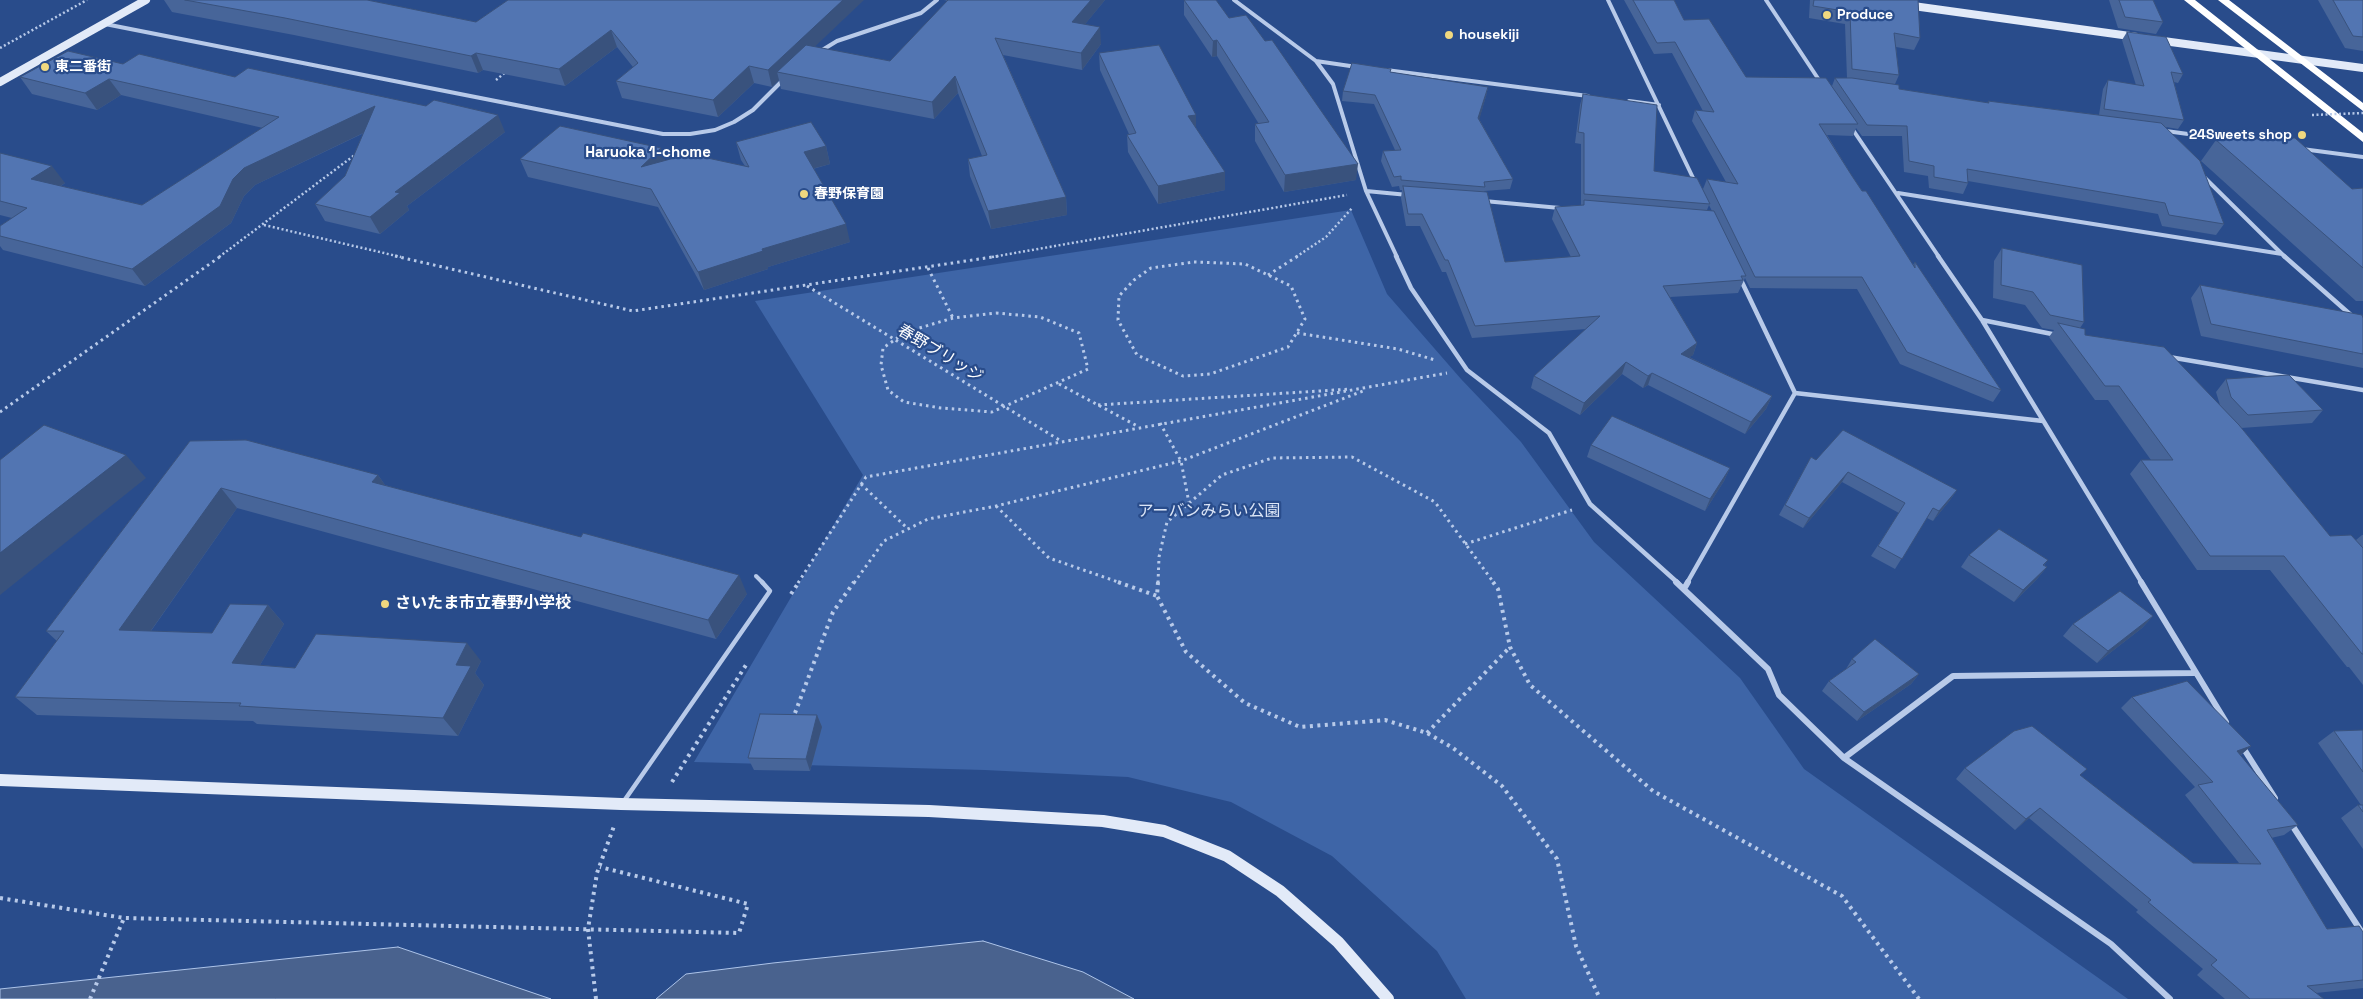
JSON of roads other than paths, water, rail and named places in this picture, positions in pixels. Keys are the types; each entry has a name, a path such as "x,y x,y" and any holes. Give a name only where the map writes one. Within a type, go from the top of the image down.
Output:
{"highway":[{"path":"2189,0 2363,139"},
{"path":"2223,0 2363,108"}],"street":[{"path":"0,82 146,0"},
{"path":"814,55 838,40 921,13 937,0"},
{"path":"1234,0 1316,62 1333,84 1366,192 1411,288 1467,370 1549,433 1590,504 1768,668 1779,695 1844,758 2111,944 2170,999"},
{"path":"1608,0 1696,184"},
{"path":"1766,0 1825,89"},
{"path":"1899,4 2142,38"},
{"path":"105,23 663,134 690,134 715,130 734,122 753,110 791,73"},
{"path":"2152,39 2363,68"},
{"path":"1316,62 1365,68"},
{"path":"1384,70 1591,96"},
{"path":"1819,81 1829,83"},
{"path":"1620,100 1659,105"},
{"path":"1847,121 1898,193 1982,320 2194,673 2232,731"},
{"path":"2157,130 2235,140"},
{"path":"2294,148 2363,157"},
{"path":"2198,171 2282,254 2356,320"},
{"path":"1366,192 1413,196"},
{"path":"1898,193 2282,254"},
{"path":"1479,201 1565,208"},
{"path":"1737,271 1795,393"},
{"path":"1982,320 2060,336"},
{"path":"2158,355 2363,390"},
{"path":"2168,357 2175,364"},
{"path":"1684,589 1795,393"},
{"path":"1795,393 2043,421"},
{"path":"1844,758 1953,676 2194,673"},
{"path":"2237,740 2280,806"},
{"path":"0,780 656,806 929,810 1102,820 1164,831 1227,856 1280,891 1338,942 1388,999"},
{"path":"2286,815 2362,933"}],"lane":[{"path":"621,804 770,591 756,576"}],"place":[{"name":"Produce","path":"1827,15"},
{"name":"housekiji","path":"1449,35"},
{"name":"東二番街","path":"45,67"},
{"name":"24Sweets shop","path":"2302,135"},
{"name":"春野保育園","path":"804,194"},
{"name":"さいたま市立春野小学校","path":"385,604"}],"district":[{"name":"Haruoka 1-chome","path":"648,153"}],"park label":[{"name":"アーバンみらい公園","path":"1209,512"}]}
